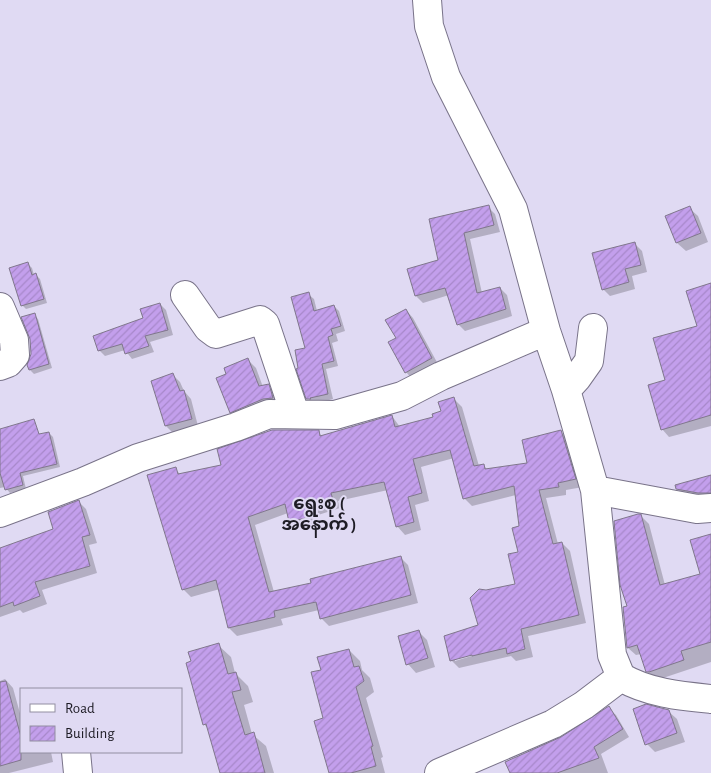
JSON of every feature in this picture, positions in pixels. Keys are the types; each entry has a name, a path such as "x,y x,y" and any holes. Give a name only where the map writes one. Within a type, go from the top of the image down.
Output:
{"street":[{"path":"427,0 429,26 446,77 513,209 546,331 566,390 595,490 612,655 621,677 646,688 680,696 711,699"},
{"path":"185,295 208,328 216,334 260,320 265,324 295,414"},
{"path":"0,307 14,340 15,355 8,363 0,366"},
{"path":"566,390 589,361 593,328"},
{"path":"1,510 83,482 138,458 236,427 269,414 335,414 402,396 442,376 546,331"},
{"path":"595,490 698,510 711,508"},
{"path":"439,773 554,724 584,705 621,677"},
{"path":"76,753 78,773"}],"building":[{"path":"489,205 494,225 464,233 477,293 500,287 506,309 457,325 445,288 415,296 407,269 438,260 429,219"},
{"path":"690,206 701,233 676,243 665,216"},
{"path":"635,242 641,265 625,269 629,282 602,290 592,253"},
{"path":"28,262 32,275 36,273 44,299 21,306 9,268"},
{"path":"711,283 711,415 661,430 648,385 665,380 653,338 697,326 686,291"},
{"path":"309,292 314,311 334,305 341,326 331,329 333,335 328,337 334,361 322,364 328,394 306,399 296,369 298,368 295,350 305,348 291,297"},
{"path":"160,303 168,330 145,336 149,346 125,354 122,344 98,351 93,336 143,318 140,309"},
{"path":"406,309 432,358 405,373 388,342 396,338 385,320"},
{"path":"35,313 49,364 29,370 27,365 31,354 30,339 21,317"},
{"path":"248,358 259,386 269,384 273,398 263,399 230,413 216,378 226,374 224,368"},
{"path":"173,373 180,391 184,390 192,419 165,426 151,381"},
{"path":"454,397 474,466 484,464 485,469 527,463 522,440 561,430 576,479 558,483 559,487 539,490 553,544 562,542 579,615 521,629 525,649 507,654 506,648 450,661 444,636 478,625 470,598 479,589 486,590 515,584 508,554 518,552 512,528 519,526 514,486 463,499 450,450 413,459 422,493 408,497 414,522 396,527 384,482 331,493 333,500 308,508 310,517 289,522 285,504 248,517 269,592 311,583 310,579 401,556 411,595 320,619 316,602 274,611 275,617 228,628 216,580 182,590 147,475 176,467 178,474 221,465 217,449 272,430 319,430 320,436 392,415 395,427 433,417 432,414 441,411 438,402"},
{"path":"34,419 39,434 49,432 57,464 20,473 23,485 5,490 0,473 0,429"},
{"path":"711,475 711,493 676,489 675,485"},
{"path":"79,500 90,535 82,537 90,566 35,582 40,596 14,606 13,602 0,607 0,548 53,529 48,512"},
{"path":"641,514 660,585 700,574 690,540 711,534 711,642 681,651 684,660 649,672 646,672 637,645 627,648 623,607 627,606 620,585 614,521"},
{"path":"419,630 428,658 406,665 398,636"},
{"path":"219,643 228,674 236,672 241,690 232,692 245,735 254,732 265,773 220,773 206,724 203,725 186,663 191,661 188,652"},
{"path":"349,649 354,667 359,666 364,681 356,687 373,746 371,747 376,766 351,773 329,773 314,721 323,718 311,672 321,670 317,657"},
{"path":"6,681 20,733 21,760 0,766 0,682"},
{"path":"646,704 669,710 677,733 645,745 633,709"},
{"path":"609,706 623,729 594,747 599,758 557,773 510,773 505,762 561,737"}],"district":[{"name":"ရွေးစု ( အနောက် )","path":"319,513"}]}
